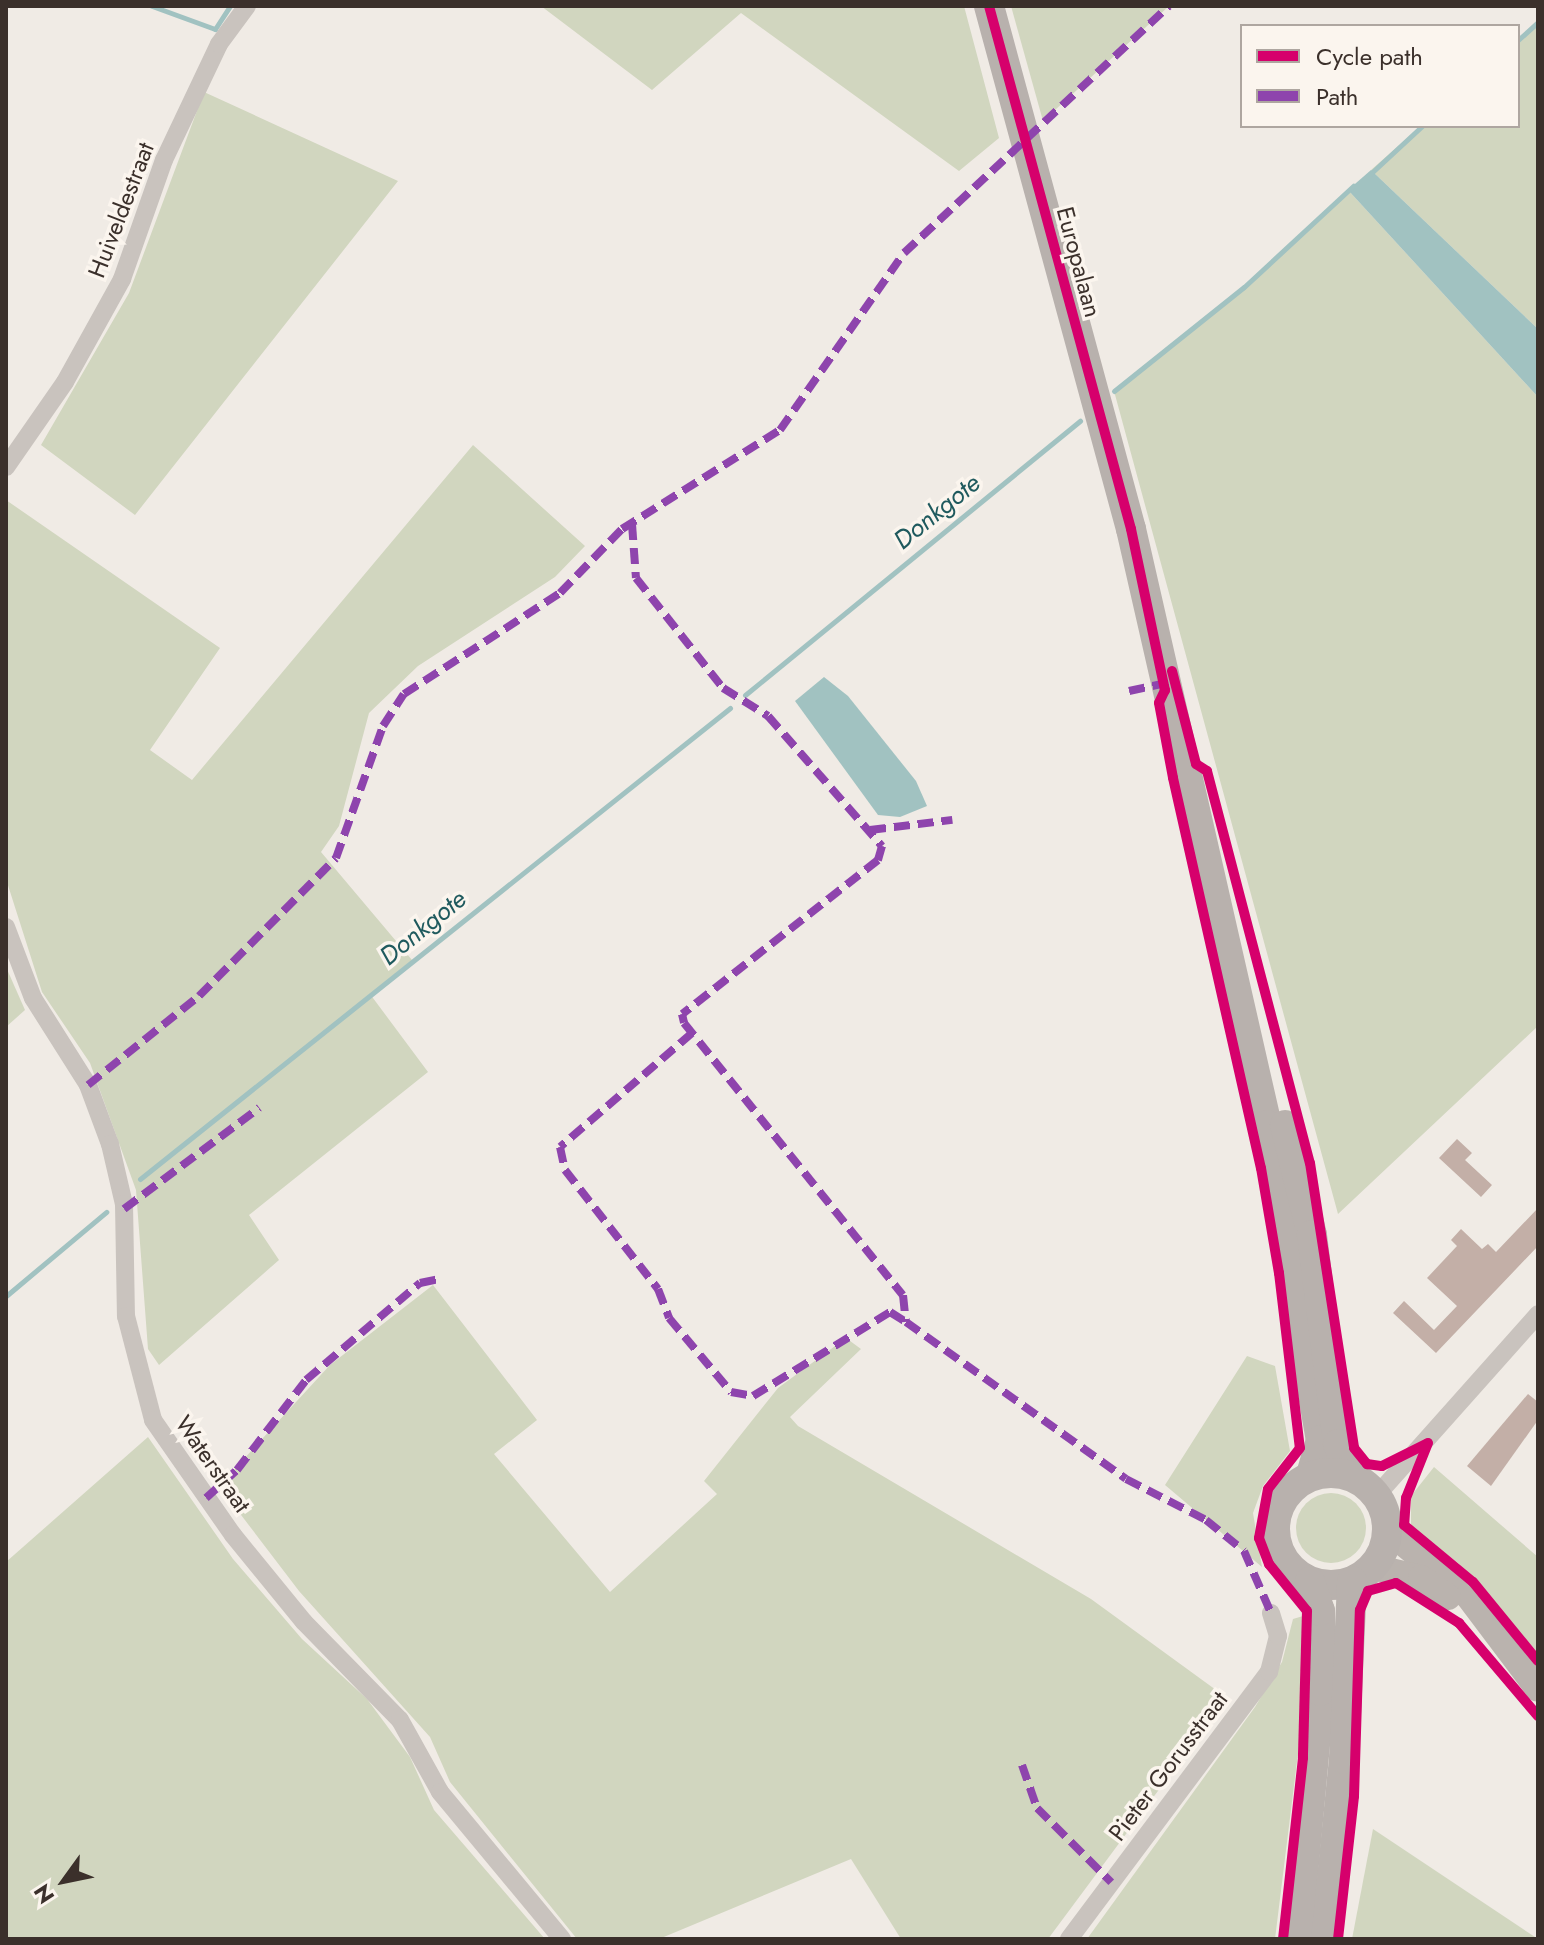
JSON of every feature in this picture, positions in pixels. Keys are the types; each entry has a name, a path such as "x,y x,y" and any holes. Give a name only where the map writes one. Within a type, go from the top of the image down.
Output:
{"main road":[{"name":"Europalaan","path":"989,6 1131,529 1267,1125 1321,1440 1311,1475"},
{"name":"Europalaan","path":"1131,529 1146,569 1312,1235 1338,1444 1350,1475"},
{"path":"1297,1939 1320,1691 1320,1611 1310,1582 1281,1556 1275,1528 1282,1500 1311,1475 1350,1475 1377,1495 1388,1531 1468,1596 1538,1689"},
{"path":"1326,1939 1363,1574 1388,1531"},
{"path":"1310,1582 1363,1574 1421,1578 1497,1638"}],"street":[{"name":"Huiveldestraat","path":"6,467 65,382 122,279 164,160 219,44 247,6"},
{"name":"Waterstraat","path":"6,927 33,998 88,1085 110,1144 124,1204 126,1316 153,1420 233,1535 304,1622 400,1720 448,1803 562,1939"},
{"path":"1377,1495 1538,1314"},
{"name":"Pieter Gorusstraat","path":"1069,1939 1269,1672 1278,1636 1271,1613"}],"green space":[{"path":"541,6 964,6 999,138 959,171 741,13 652,90"},
{"path":"1011,6 1169,6 1043,121"},
{"path":"1538,22 1538,329 1371,170 1419,128 1520,128 1520,38"},
{"path":"204,92 398,181 135,515 41,445 129,293"},
{"path":"1348,190 1538,397 1538,1026 1338,1214 1114,391 1244,287"},
{"path":"473,445 585,546 555,577 418,666 369,713 339,826 321,852 412,960 370,994 428,1072 249,1215 279,1260 159,1365 148,1349 136,1190 90,1063 42,992 6,879 6,500 220,648 150,750 192,780"},
{"path":"6,967 25,1010 6,1027"},
{"path":"433,1285 537,1420 494,1454 610,1592 717,1494 704,1481 778,1388 846,1338 861,1349 790,1417 798,1426 1091,1599 1227,1698 1048,1939 901,1939 851,1859 659,1939 577,1939 450,1782 430,1737 299,1591 219,1486 330,1365"},
{"path":"1247,1356 1275,1366 1290,1451 1263,1486 1253,1513 1262,1567 1165,1485"},
{"path":"148,1437 233,1559 302,1639 367,1699 410,1757 434,1810 545,1939 6,1939 6,1562"},
{"path":"1434,1467 1538,1557 1538,1653 1458,1563 1411,1527 1411,1496"},
{"path":"1338,1493 1360,1508 1366,1528 1364,1542 1356,1553 1345,1561 1324,1563 1306,1553 1298,1542 1296,1521 1306,1503 1317,1495"},
{"path":"1303,1616 1302,1721 1275,1939 1087,1939 1255,1707 1282,1662 1293,1619"},
{"path":"1373,1829 1538,1939 1352,1939"}],"water":[{"path":"1371,170 1538,329 1538,397 1348,190"},
{"path":"824,677 848,696 916,781 927,806 900,817 878,815 795,701"}],"building":[{"path":"1457,1139 1472,1153 1465,1160 1492,1185 1481,1197 1439,1158"},
{"path":"1538,1208 1538,1246 1436,1353 1393,1313 1404,1301 1434,1330 1457,1306 1427,1278 1457,1246 1451,1240 1461,1229 1482,1249 1488,1244 1496,1252"},
{"path":"1528,1394 1538,1402 1538,1420 1491,1486 1467,1466"}],"waterway":[{"path":"152,6 215,29 230,6"},
{"name":"Donkgote","path":"1520,38 1538,22"},
{"name":"Donkgote","path":"1368,176 1420,128"},
{"name":"Donkgote","path":"1114,391 1244,287 1353,186"},
{"name":"Donkgote","path":"745,695 1080,421"},
{"name":"Donkgote","path":"140,1179 730,708"},
{"name":"Donkgote","path":"6,1296 106,1212"}],"marked path":[{"path":"88,1085 199,996 336,858 383,726 404,694 560,593 622,529 780,430 904,253 1169,6"},
{"path":"632,524 636,578 723,688 768,716 882,846 878,860 682,1014 684,1023 903,1295 906,1322 1126,1479 1206,1520 1244,1551 1271,1613"},
{"path":"1129,691 1168,683"},
{"path":"870,830 952,820"},
{"path":"692,1033 560,1147 565,1170 658,1289 669,1318 731,1392 753,1396 890,1312 906,1322"},
{"path":"124,1209 259,1108"},
{"path":"206,1498 237,1470 306,1380 420,1283 439,1279"},
{"path":"1022,1765 1037,1808 1111,1882"}],"cycle path":[{"path":"989,6 1131,529 1165,690 1159,703 1173,778 1261,1168 1279,1273 1300,1448 1268,1489 1259,1538 1269,1564 1307,1611 1303,1758 1283,1939"},
{"path":"1172,671 1196,764 1207,771 1310,1163 1354,1448 1367,1464 1382,1466 1428,1443"},
{"path":"1428,1443 1406,1498 1404,1525 1473,1582 1538,1661"},
{"path":"1338,1939 1354,1796 1360,1610 1368,1591 1396,1583 1459,1623 1538,1716"}]}
